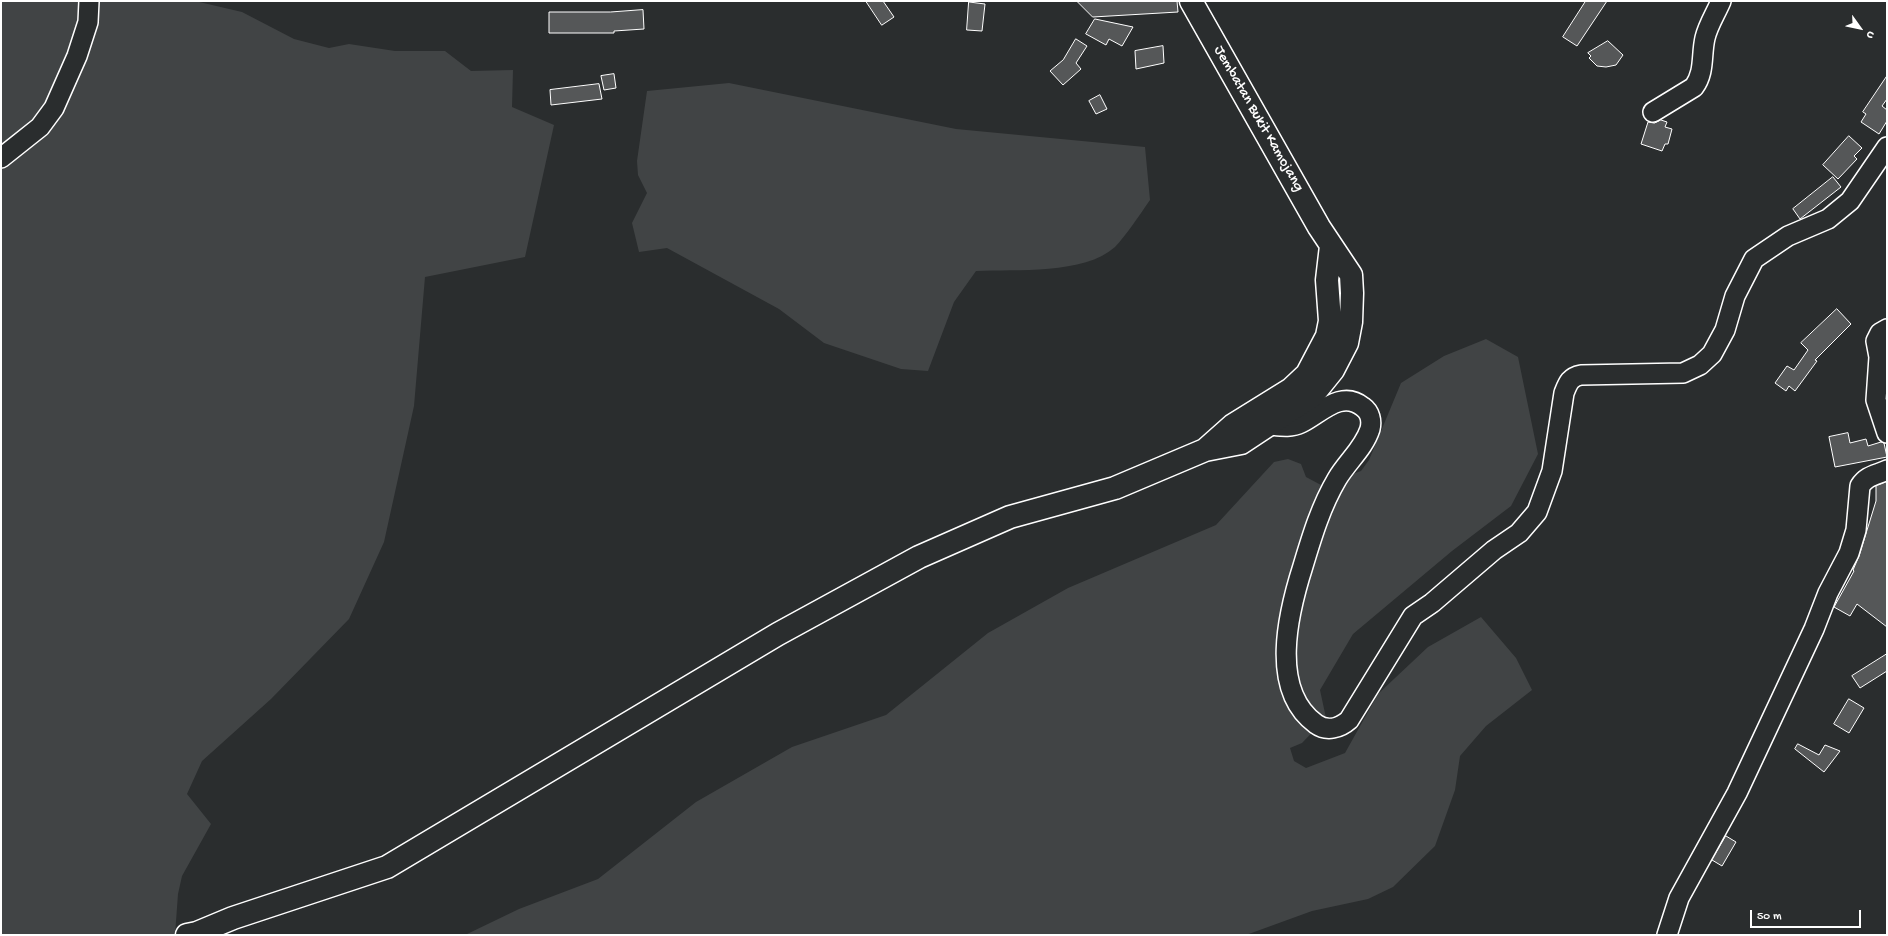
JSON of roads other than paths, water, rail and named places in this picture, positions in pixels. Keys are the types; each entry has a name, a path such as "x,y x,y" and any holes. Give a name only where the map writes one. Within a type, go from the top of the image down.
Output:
{"main road":[{"name":"Jembatan Bukit Kamojang","path":"1194,5 1319,228 1351,275 1352,293 1351,322 1347,343 1333,370 1312,396 1241,443 1205,450"},
{"path":"194,934 233,918 387,867 778,634 918,557 1010,517 1115,488 1205,450 1233,425 1291,389 1307,374 1327,336 1330,322 1328,280 1331,246"}],"street":[{"path":"1,158 40,127 54,108 82,42 88,22 89,1"},
{"path":"1653,112 1694,87 1697,83 1701,73 1705,38 1721,1"},
{"path":"1269,425 1288,427 1301,424 1328,405 1344,401 1353,401 1363,407 1370,418 1370,427 1366,440 1338,478 1319,515 1293,599 1286,640 1287,673 1294,698 1308,717 1318,726 1331,729 1341,727 1349,720 1413,616 1432,603 1494,550 1519,533 1537,512 1552,471 1564,393 1569,381 1574,376 1582,375 1683,373 1700,365 1712,354 1725,330 1735,296 1749,266 1754,259 1788,236 1828,219 1850,201 1887,147"},
{"path":"1887,329 1880,333 1876,341 1879,357 1876,400 1887,433"},
{"path":"1667,935 1679,898 1737,793 1814,628 1828,593 1849,553 1856,530 1860,486 1863,481 1876,473 1887,470"}]}
